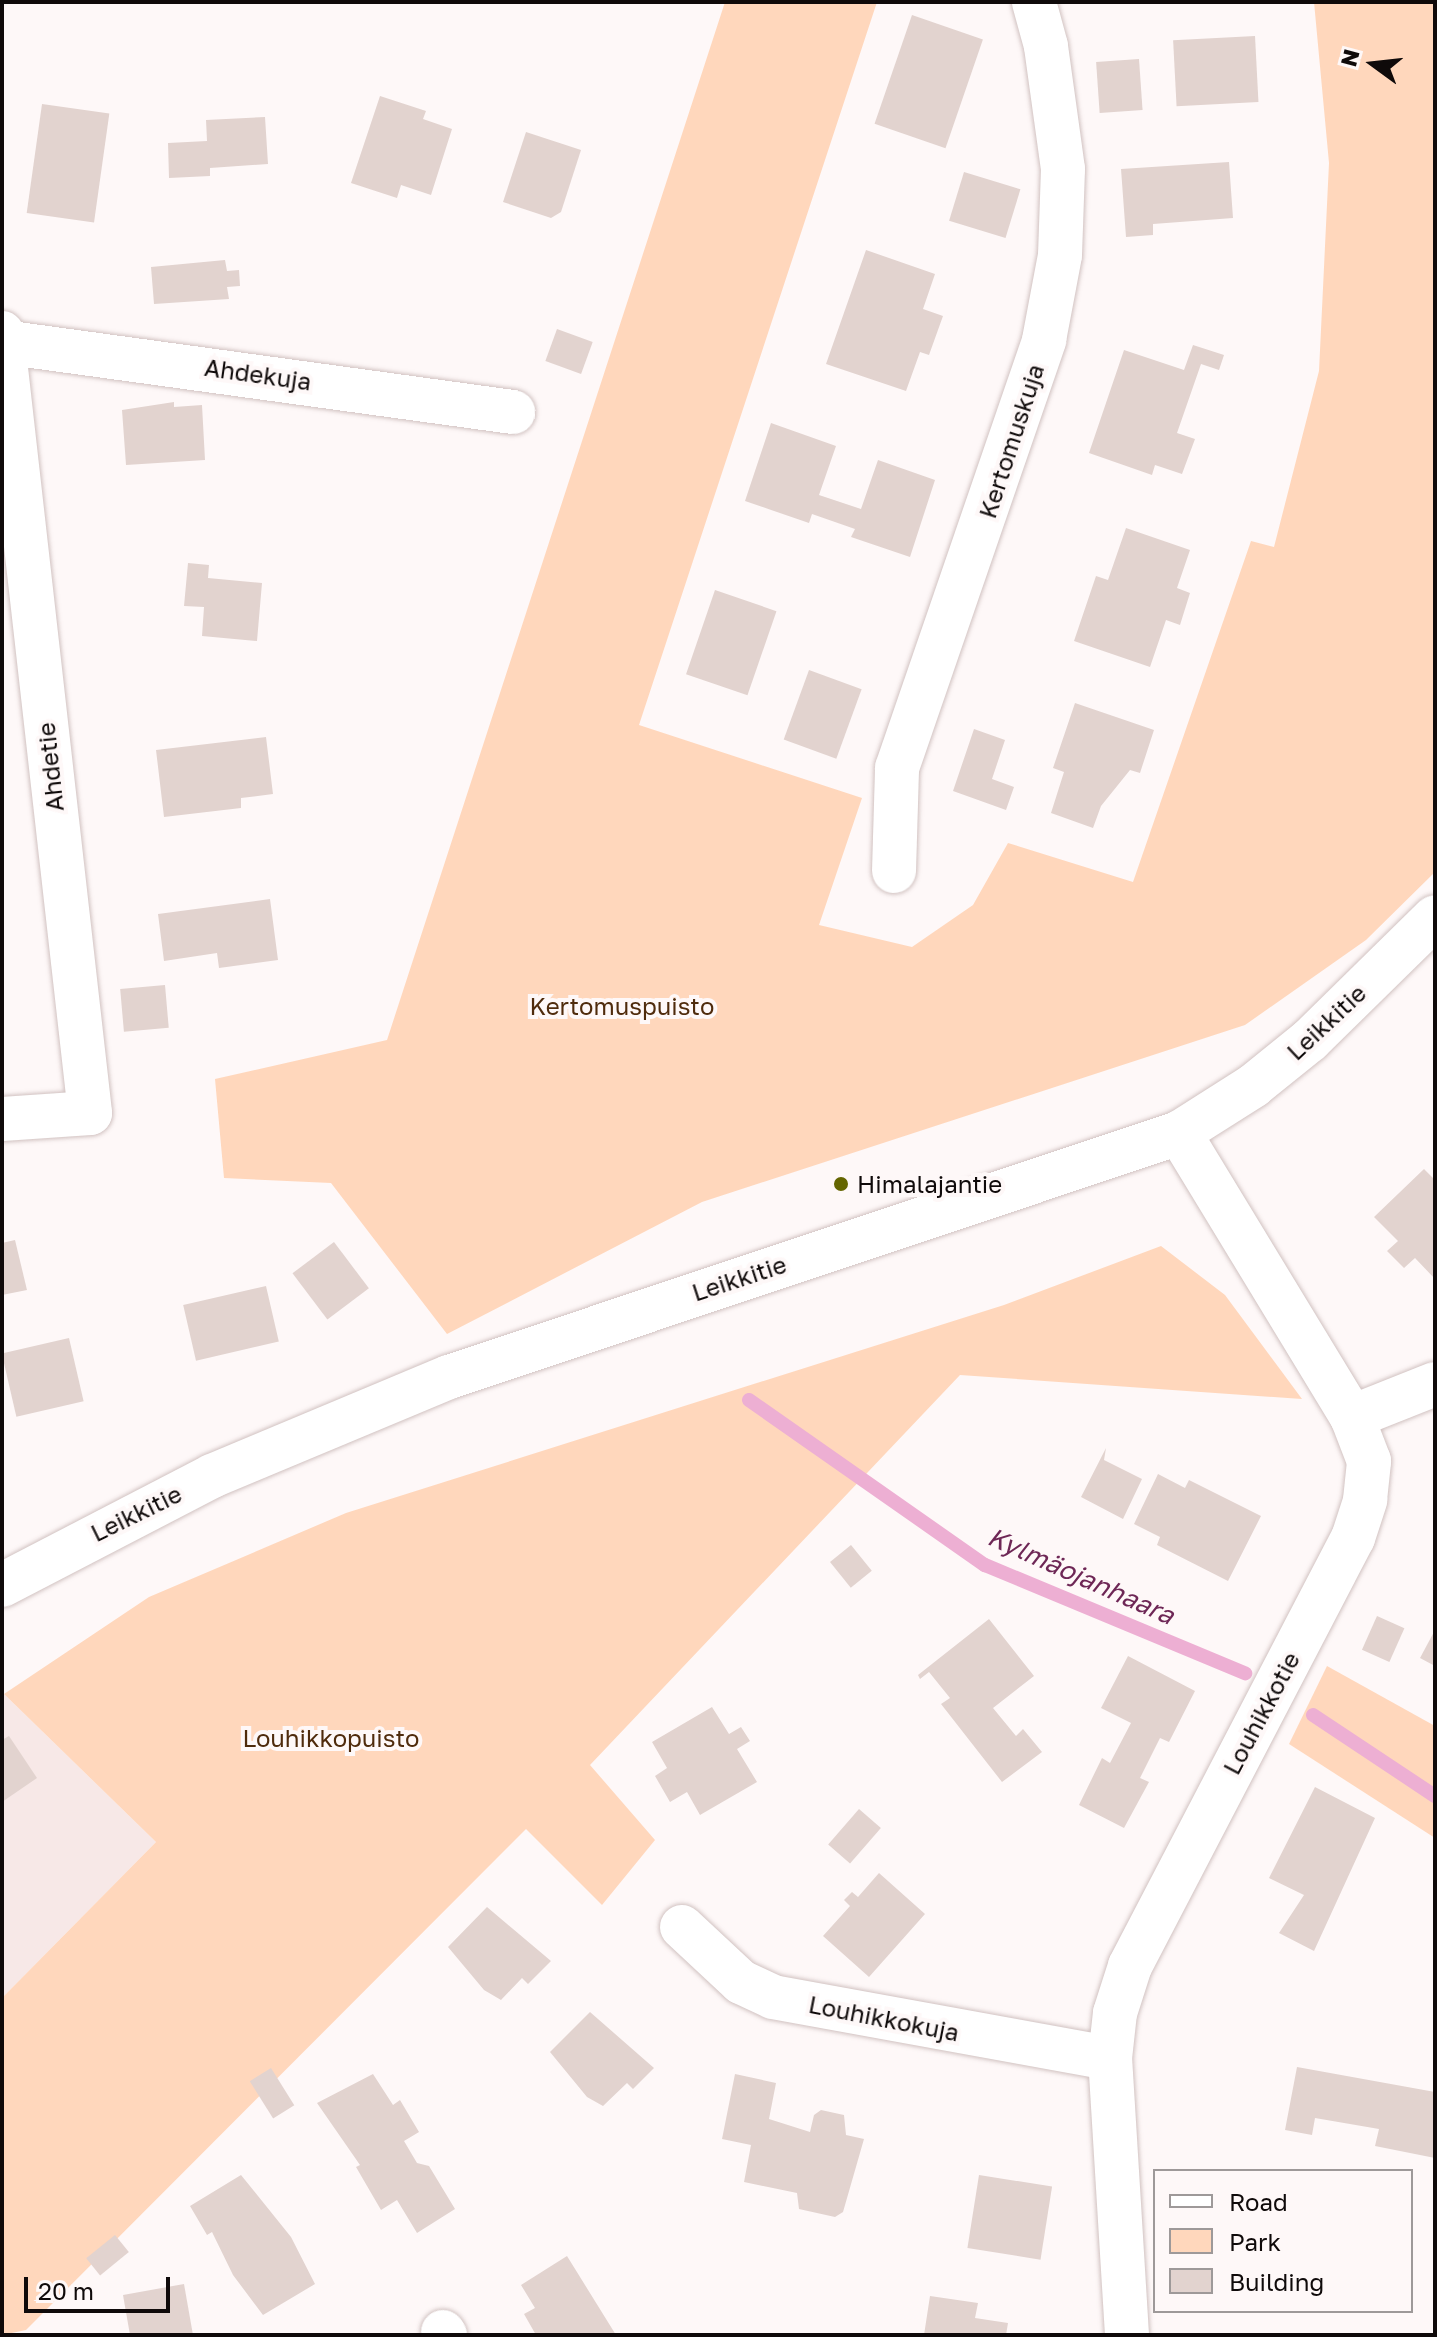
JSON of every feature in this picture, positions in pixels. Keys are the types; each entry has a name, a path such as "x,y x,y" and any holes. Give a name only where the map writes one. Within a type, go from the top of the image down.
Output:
{"street":[{"name":"Kertomuskuja","path":"894,871 897,768 1044,340 1060,255 1063,169 1046,46 1034,2"},
{"name":"Ahdetie","path":"2,333 90,1113 2,1119"},
{"name":"Ahdekuja","path":"3,342 513,412"},
{"name":"Leikkitie","path":"2,1585 212,1476 449,1377 1179,1133 1253,1086 1310,1040 1435,917"},
{"name":"Louhikkotie","path":"1128,2335 1110,2058 1115,2013 1130,1966 1353,1538 1369,1461 1352,1417 1179,1133"},
{"path":"1352,1417 1435,1384"},
{"name":"Louhikkokuja","path":"682,1927 741,1982 773,1997 1110,2058"}],"shaded area":[{"path":"4,1694 156,1842 2,1998 2,1696"}],"green space":[{"name":"Kertomuspuisto","path":"725,2 877,2 639,725 862,798 819,925 912,947 973,905 1008,843 1133,882 1251,541 1274,547 1319,371 1329,163 1314,2 1435,2 1435,872 1366,940 1245,1025 702,1202 447,1334 331,1183 224,1178 215,1079 387,1040"},
{"name":"Louhikkopuisto","path":"1161,1246 1225,1295 1302,1399 960,1375 590,1765 655,1840 602,1905 526,1829 26,2330 2,2335 2,1998 156,1842 4,1694 149,1597 346,1513 1004,1305"},
{"path":"1327,1666 1435,1726 1435,1838 1289,1744"}],"building":[{"path":"912,15 983,39 945,148 875,124"},
{"path":"1255,36 1258,102 1177,106 1173,40"},
{"path":"1139,59 1143,110 1100,113 1096,62"},
{"path":"380,96 426,111 423,119 452,129 431,195 401,185 397,198 351,183"},
{"path":"42,104 109,113 94,222 27,213"},
{"path":"265,117 268,164 210,168 210,176 169,178 168,143 207,141 206,120"},
{"path":"526,132 581,150 561,212 551,218 503,202"},
{"path":"1229,162 1233,218 1153,224 1153,235 1126,237 1121,169"},
{"path":"964,172 1020,189 1006,238 949,221"},
{"path":"866,250 935,274 923,309 943,316 929,355 920,352 906,391 826,364"},
{"path":"225,260 227,271 239,270 240,286 227,287 229,299 154,304 151,267"},
{"path":"557,329 593,342 581,374 545,361"},
{"path":"1193,345 1224,355 1219,370 1201,364 1177,433 1195,439 1182,474 1155,465 1152,475 1089,453 1124,350 1184,370"},
{"path":"174,402 174,407 202,405 205,460 126,465 122,410"},
{"path":"771,423 836,446 819,495 861,509 878,460 935,480 910,557 851,537 855,529 812,514 809,523 745,501"},
{"path":"1126,528 1190,550 1177,588 1190,593 1180,625 1166,620 1150,667 1074,641 1096,576 1108,580"},
{"path":"188,563 209,565 208,578 262,583 257,641 202,636 204,607 184,606"},
{"path":"715,590 776,611 747,695 686,674"},
{"path":"809,670 862,689 836,759 784,740"},
{"path":"1075,703 1154,730 1140,773 1130,770 1101,806 1093,828 1051,813 1064,772 1053,768"},
{"path":"974,729 1005,740 992,779 1014,787 1006,810 953,791"},
{"path":"266,737 273,794 241,798 241,808 164,817 156,750"},
{"path":"270,899 278,960 219,968 217,953 164,961 158,914"},
{"path":"165,985 169,1028 124,1032 120,989"},
{"path":"1424,1169 1435,1180 1435,1279 1415,1258 1404,1268 1387,1251 1398,1241 1374,1217"},
{"path":"15,1240 27,1290 2,1295 2,1243"},
{"path":"334,1242 369,1288 327,1320 292,1273"},
{"path":"266,1286 279,1342 196,1361 183,1305"},
{"path":"69,1338 84,1401 16,1417 2,1353"},
{"path":"1106,1448 1104,1460 1142,1479 1123,1519 1081,1497"},
{"path":"1158,1474 1185,1488 1189,1480 1261,1516 1228,1581 1157,1545 1160,1537 1134,1524"},
{"path":"851,1545 872,1571 851,1588 830,1562"},
{"path":"1377,1616 1404,1628 1389,1662 1362,1650"},
{"path":"989,1619 1034,1676 993,1708 1016,1736 1023,1729 1042,1752 1002,1782 941,1704 950,1698 929,1672 920,1679 918,1675"},
{"path":"1435,1630 1435,1666 1420,1658"},
{"path":"1128,1656 1195,1691 1169,1742 1160,1738 1140,1778 1149,1782 1124,1828 1079,1805 1102,1758 1110,1763 1131,1723 1101,1708"},
{"path":"712,1707 729,1734 741,1727 750,1741 737,1749 757,1782 700,1815 687,1792 670,1802 655,1776 667,1768 652,1742"},
{"path":"9,1736 37,1778 2,1802 2,1740"},
{"path":"1315,1787 1375,1818 1314,1951 1279,1933 1304,1895 1269,1878"},
{"path":"859,1809 881,1828 850,1863 828,1844"},
{"path":"879,1873 925,1914 869,1977 823,1936 850,1906 844,1900 852,1892 858,1897"},
{"path":"487,1907 551,1961 528,1984 522,1978 501,2000 484,1990 448,1947"},
{"path":"590,2012 654,2068 633,2089 627,2083 603,2106 587,2097 550,2052"},
{"path":"1297,2067 1435,2092 1435,2158 1375,2146 1379,2129 1315,2118 1312,2135 1285,2130"},
{"path":"271,2068 294,2105 273,2119 250,2081"},
{"path":"373,2074 393,2105 400,2100 419,2132 404,2141 417,2163 429,2166 455,2209 417,2233 397,2200 381,2210 356,2167 360,2165 317,2103"},
{"path":"735,2074 776,2083 769,2119 810,2132 814,2115 821,2110 844,2115 846,2135 864,2139 843,2212 835,2217 799,2209 797,2193 744,2182 751,2145 722,2139"},
{"path":"241,2175 291,2237 315,2284 263,2315 233,2275 212,2232 207,2235 190,2206"},
{"path":"979,2175 1052,2187 1041,2260 967,2248"},
{"path":"115,2235 129,2252 100,2275 86,2258"},
{"path":"567,2256 616,2335 536,2335 524,2314 535,2308 521,2285"},
{"path":"184,2284 193,2335 130,2335 123,2295"},
{"path":"930,2296 978,2303 975,2318 1008,2323 1006,2335 924,2335"}],"waterway":[{"name":"Kylmäojanhaara","path":"749,1400 985,1565 1245,1673"},
{"name":"Kylmäojanhaara","path":"1313,1715 1435,1796"}],"place":[{"name":"Himalajantie","path":"841,1184"}]}
